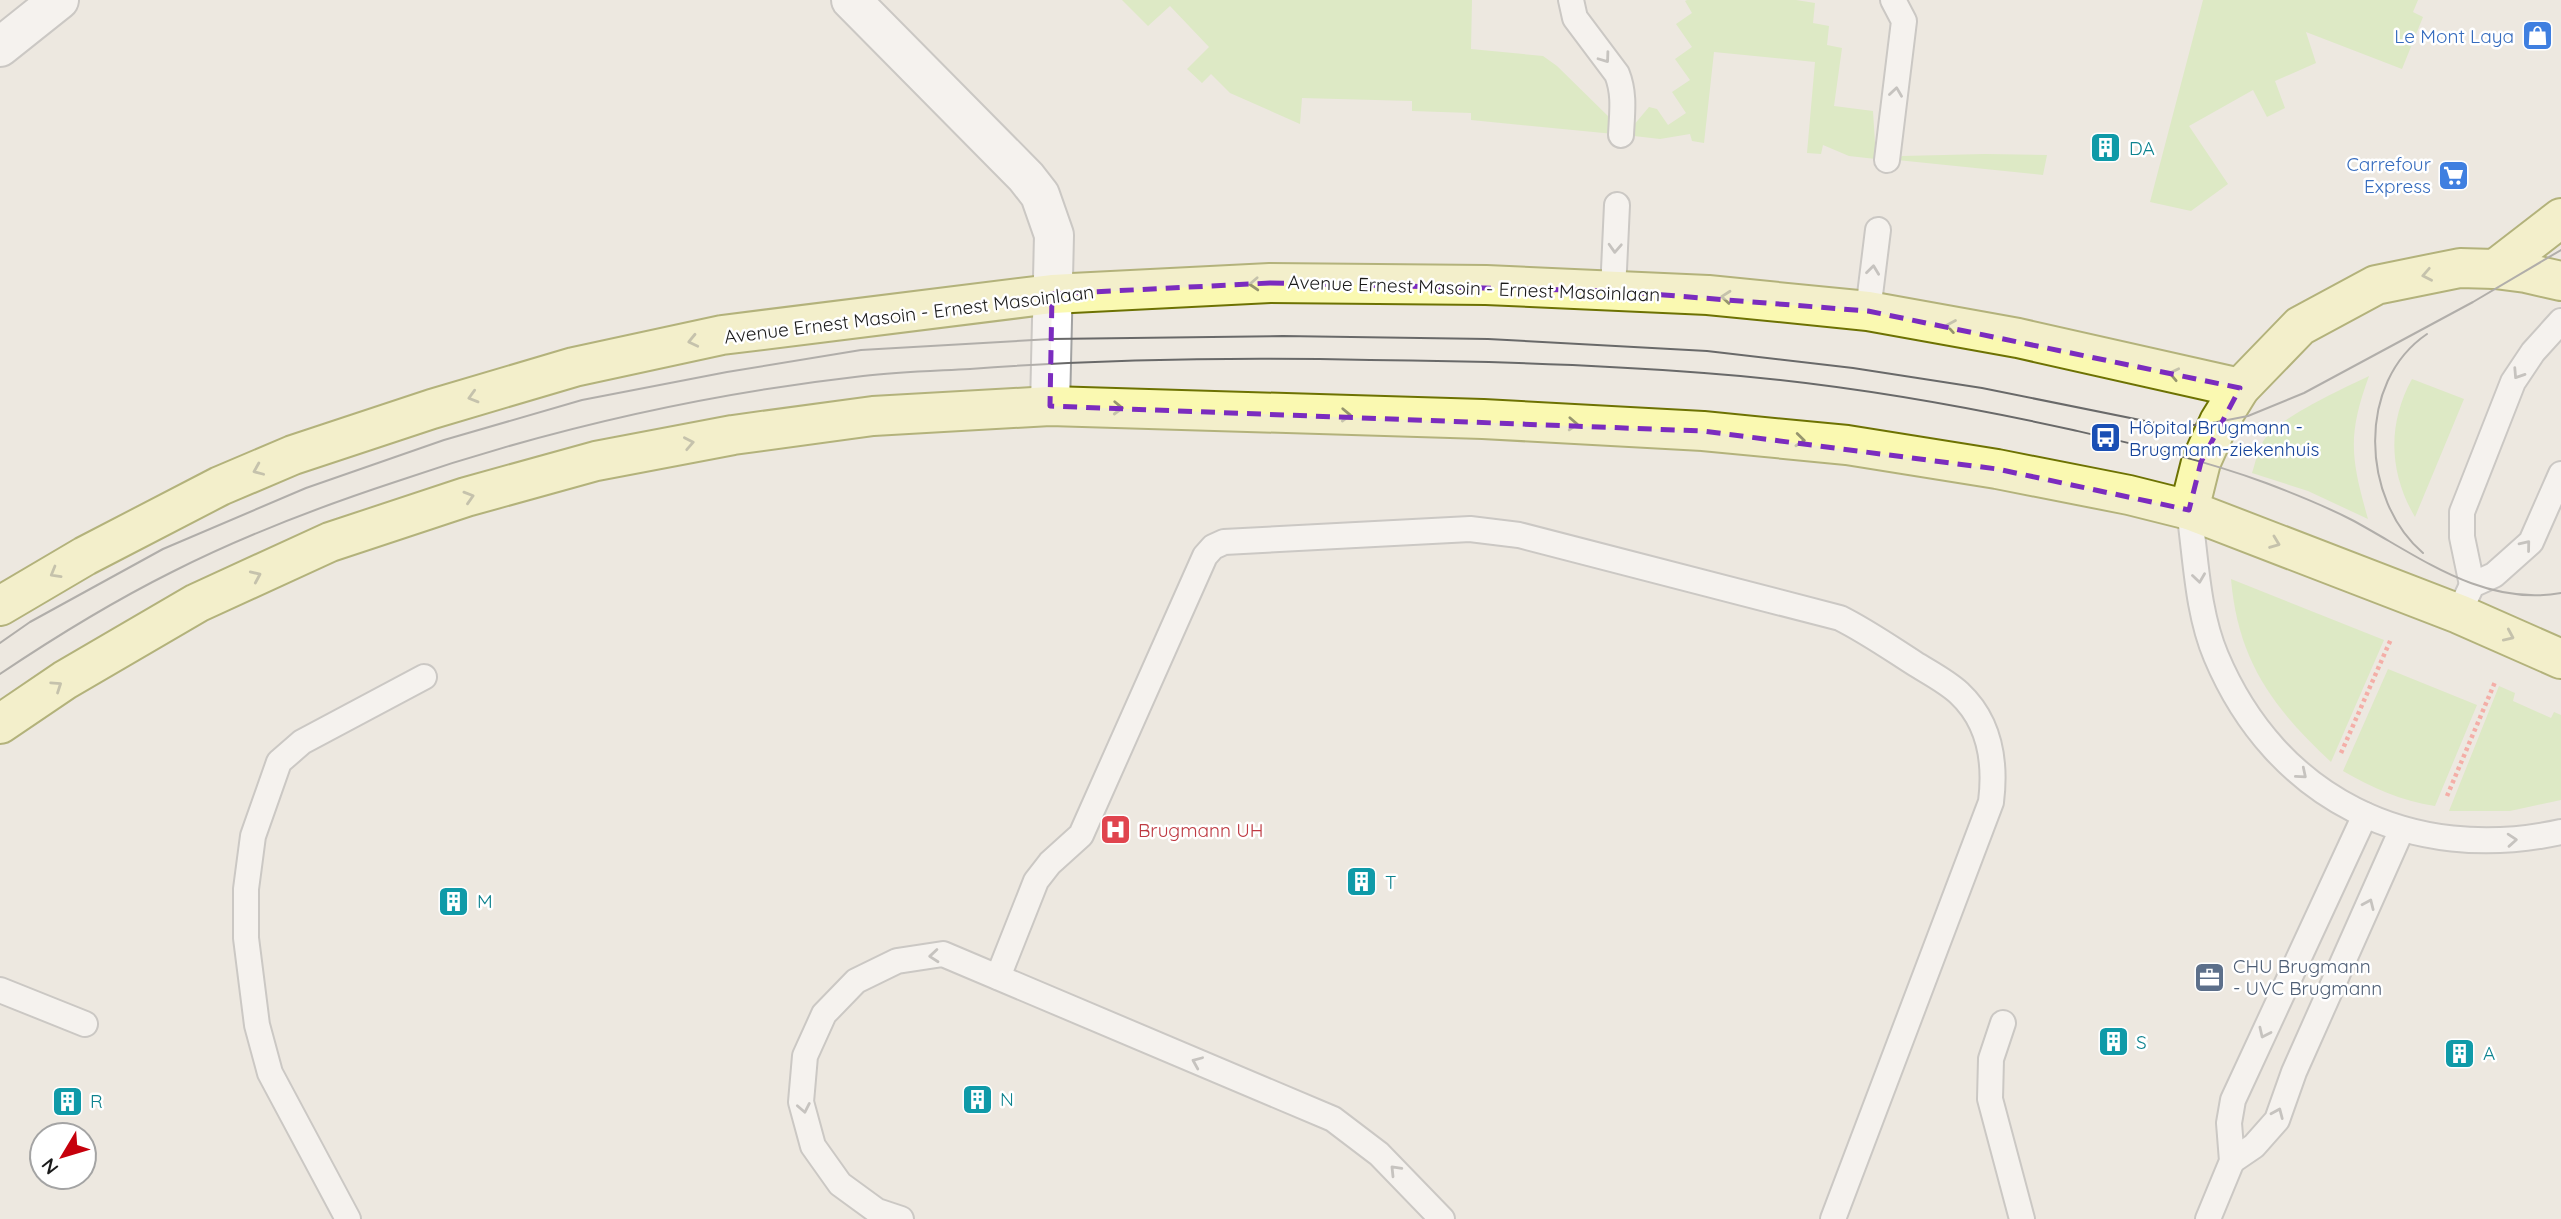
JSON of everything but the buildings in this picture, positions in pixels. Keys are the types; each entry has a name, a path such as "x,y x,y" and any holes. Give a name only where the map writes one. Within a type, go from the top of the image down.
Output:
{"street":[{"path":"851,0 1026,177 1040,195 1054,235 1050,406"},
{"path":"0,47 43,5"},
{"path":"2495,269 2560,222"},
{"path":"2189,510 2201,462 2219,422 2240,388 2300,326 2376,285 2460,268 2495,269 2561,281"},
{"name":"Avenue Ernest Masoin - Ernest Masoinlaan","path":"0,606 85,556 220,486 293,455 471,398 574,368 722,335 1052,294 1270,283 1486,285 1707,295 1868,311 2018,338 2240,388"},
{"path":"0,724 65,680 197,603 330,542 466,497 596,461 733,435 873,416 1050,406 1483,419 1703,431 1847,445 1997,469 2129,495 2189,510 2466,600 2561,659"}],"lane":[{"path":"1570,0 1575,18 1617,74 1621,84 1621,135"},
{"path":"1887,160 1904,21 1893,0"},
{"path":"1613,291 1617,205"},
{"path":"1868,311 1878,230"},
{"path":"2466,600 2462,512 2512,382 2533,352 2561,321"},
{"path":"2466,600 2531,542 2561,474"},
{"path":"2189,510 2205,619 2215,653 2252,723 2279,755 2325,793 2365,815 2402,829 2449,839 2488,842 2530,839 2561,832"},
{"path":"998,977 1036,881 1050,863 1081,835 1205,556 1213,547 1224,542 1470,529 1519,535 1840,618 1865,631 1958,692 1977,715 1989,742 1994,773 1991,802 1833,1219"},
{"path":"348,1219 270,1073 257,1025 246,938 246,889 253,836 279,762 302,743 424,677"},
{"path":"2208,1219 2232,1161 2229,1123 2232,1100 2365,815"},
{"path":"2232,1161 2254,1146 2277,1120 2294,1072 2402,829"},
{"path":"901,1219 876,1215 839,1184 813,1146 801,1102 805,1056 824,1014 856,981 897,961 943,954 1333,1119 1379,1154 1442,1219"},
{"path":"0,990 85,1024"},
{"path":"2003,1023 1991,1059 1988,1078 1990,1099 2022,1219"}],"path":[{"path":"2338,760 2394,632"},
{"path":"2444,803 2498,674"}],"highlighted area":[{"path":"1270,283 1613,291 1868,311 2240,388 2201,462 2189,510 1997,469 1703,431 1050,406 1052,294"}],"green space":[{"path":"1122,0 1472,0 1471,49 1543,56 1557,66 1611,119 1614,134 1471,120 1471,113 1412,111 1412,101 1302,98 1300,124 1230,93 1211,74 1202,83 1187,69 1209,47 1170,6 1148,26"},
{"path":"1796,0 1815,3 1813,23 1829,26 1827,45 1842,48 1834,106 1873,111 1876,159 1849,156 1823,145 1821,154 1807,153 1815,62 1714,52 1704,143 1692,141 1690,134 1660,139 1634,136 1633,126 1649,107 1657,109 1668,125 1686,113 1672,92 1690,80 1675,59 1692,47 1676,24 1692,13 1685,1"},
{"path":"2203,0 2418,0 2413,12 2423,17 2402,69 2306,32 2316,63 2275,81 2285,108 2267,117 2253,90 2189,126 2228,184 2191,211 2150,202"},
{"path":"2047,155 2043,175 1897,160 1902,156"},
{"path":"2369,376 2357,415 2354,448 2358,480 2368,519 2308,491 2252,473 2261,445 2274,429 2285,420"},
{"path":"2412,379 2464,399 2415,517 2400,483 2394,448 2398,413"},
{"path":"2231,579 2384,640 2331,762 2292,722 2262,681 2241,635"},
{"path":"2388,669 2477,705 2435,806 2388,793 2343,771"},
{"path":"2499,686 2515,693 2513,701 2551,718 2554,712 2561,715 2561,800 2510,811 2449,811"}],"tram line":[{"path":"0,643 30,622 163,549 306,488 444,440 582,400 861,350 1051,339 1283,336 1488,339 1707,351 1853,368 1982,388 2165,425 2202,425 2248,416 2304,393 2473,302 2561,250"},
{"path":"2423,553 2402,530 2387,503 2378,473 2375,442 2378,410 2388,381 2404,355 2427,334"},
{"path":"0,674 106,608 226,546 338,502 509,446 626,416 803,384 889,374 1120,361 1320,359 1579,365 1750,377 1889,395 2073,430 2219,467 2331,510 2427,563 2478,586 2504,593 2561,593"}],"place":[{"name":"Le Mont Laya","path":"2537,36"},
{"name":"DA","path":"2106,148"},
{"name":"Carrefour Express","path":"2454,175"},
{"name":"Hôpital Brugmann - Brugmann-ziekenhuis","path":"2106,438"},
{"name":"Brugmann UH","path":"1115,830"},
{"name":"T","path":"1362,882"},
{"name":"M","path":"454,901"},
{"name":"CHU Brugmann - UVC Brugmann","path":"2210,977"},
{"name":"S","path":"2113,1042"},
{"name":"A","path":"2460,1053"},
{"name":"N","path":"977,1099"},
{"name":"R","path":"67,1101"}]}
